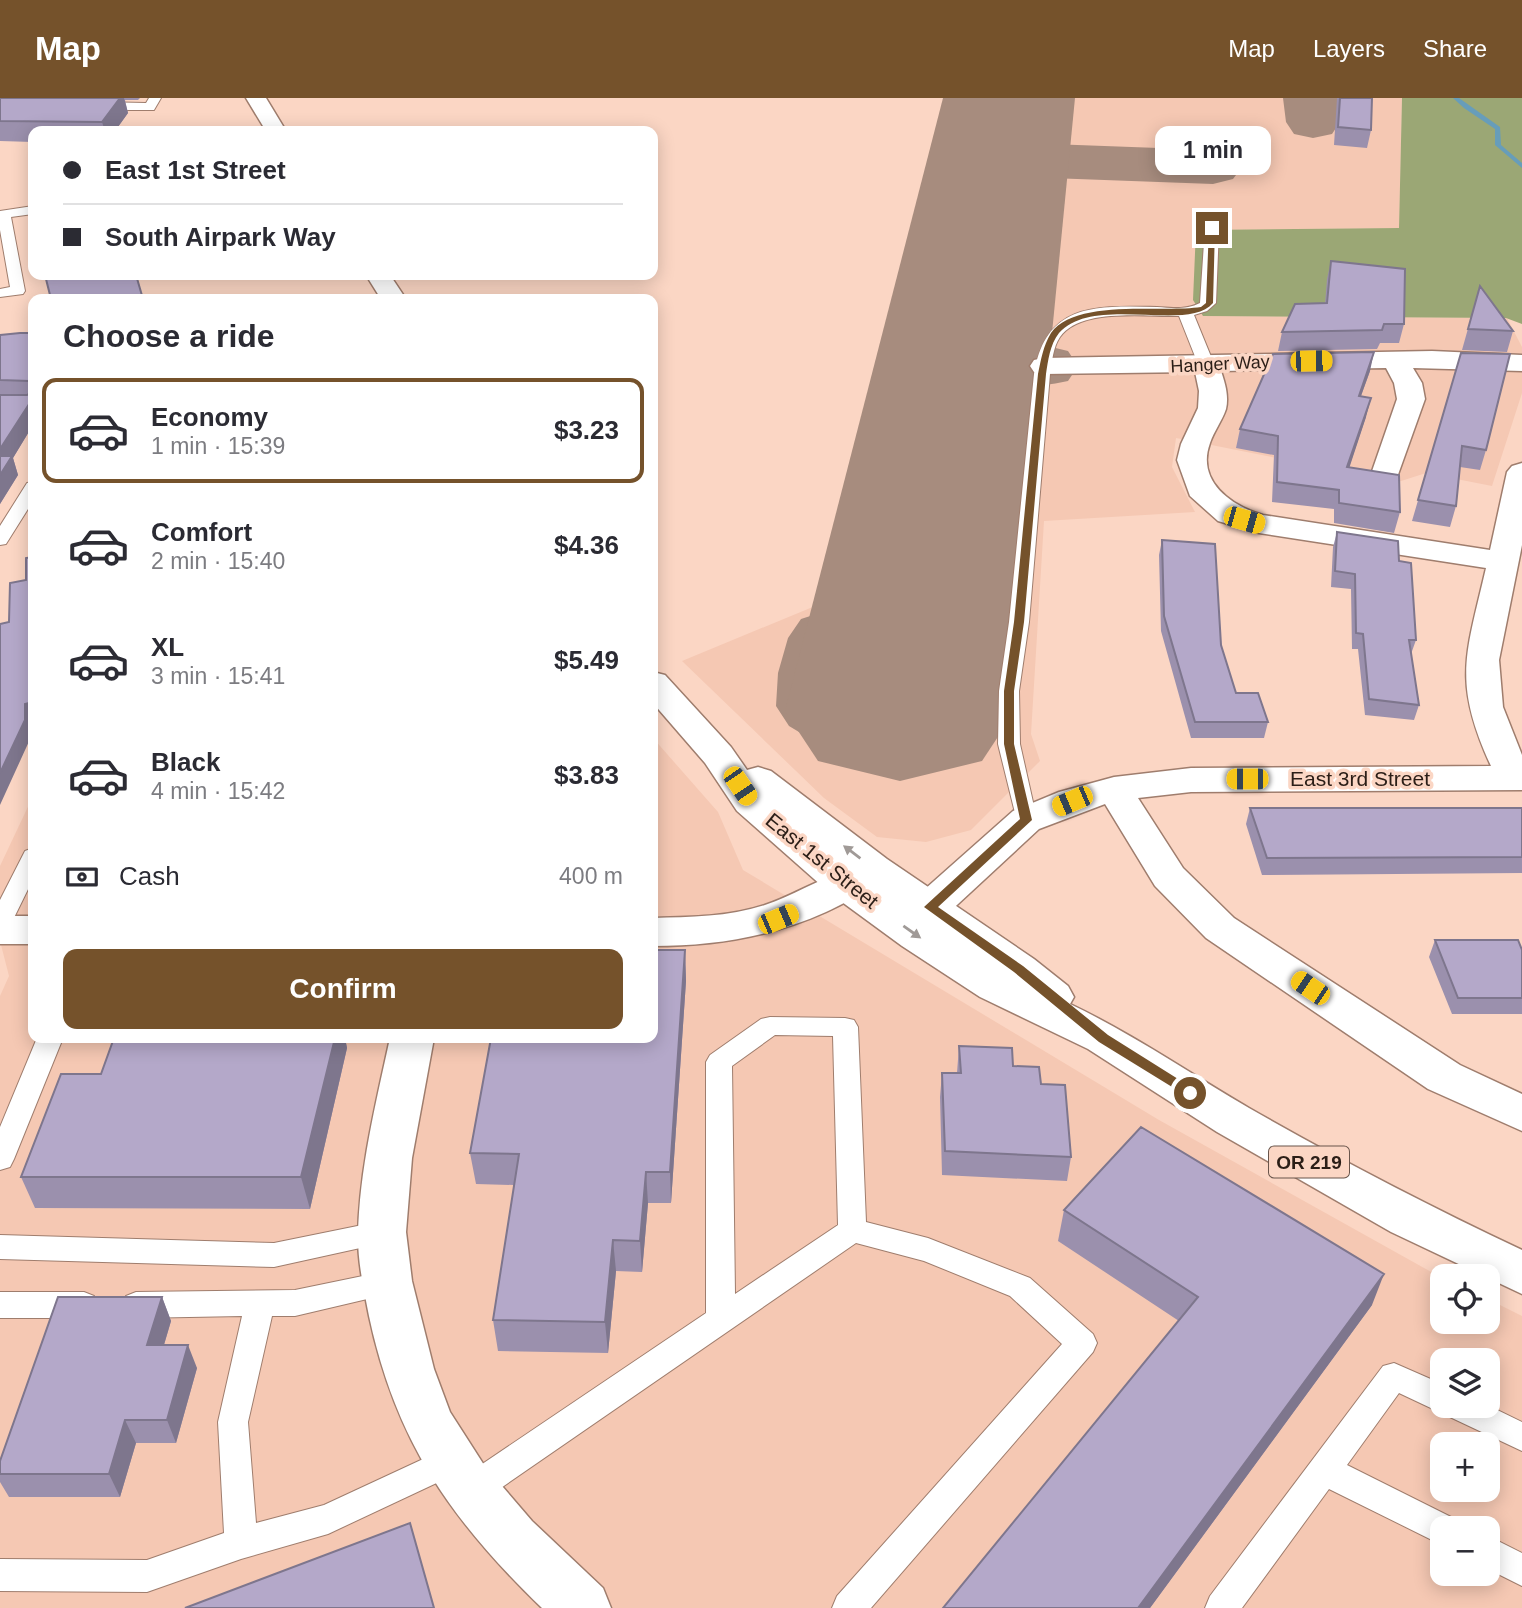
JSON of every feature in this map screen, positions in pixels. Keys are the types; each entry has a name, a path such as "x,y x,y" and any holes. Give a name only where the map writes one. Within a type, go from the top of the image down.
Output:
{"street":[{"path":"256,98 273,126"},
{"path":"1385,477 1411,399 1408,383 1395,360"},
{"name":"Hanger Way","path":"1043,366 1156,368 1206,364 1395,360 1522,363"},
{"path":"1206,364 1213,391 1212,408 1195,443 1191,460 1205,496 1229,515 1259,524 1503,561"},
{"path":"1519,778 1486,716 1480,686 1482,660 1522,472"},
{"name":"OR 219","path":"658,688 718,755"},
{"name":"East 1st Street","path":"718,755 750,802 845,886 916,936 995,986 1103,1038 1280,1146 1408,1218 1522,1273"},
{"name":"East 1st Street","path":"718,755 776,791 873,868 1019,969 1103,1038"},
{"name":"East 3rd Street","path":"930,907 1026,820 1072,801 1114,789 1191,780 1519,778"},
{"path":"1114,789 1169,877 1220,928 1444,1077 1522,1114"},
{"path":"658,932 717,929 778,919 845,886"},
{"path":"0,930 28,930"},
{"path":"411,1043 389,1150 382,1233 387,1283 402,1351 423,1406 460,1476 526,1556 583,1608"}],"lane":[{"path":"85,106 150,107 155,98"},
{"path":"0,293 18,291 4,214 28,211"},
{"path":"1026,820 1009,744 1009,691 1019,622 1043,366 1048,347 1056,332 1076,319 1109,312 1185,312 1204,309 1209,303 1212,228"},
{"path":"1185,312 1206,364"},
{"path":"0,538 28,494"},
{"path":"0,924 28,866"},
{"path":"720,1319 719,1062 770,1026 845,1027 852,1230"},
{"path":"0,1159 48,1043"},
{"path":"0,1575 147,1576 460,1476 720,1319 852,1230 928,1250 1020,1287 1082,1343 849,1608"},
{"path":"0,1247 274,1255 382,1233"},
{"path":"0,1305 295,1303 387,1283"},
{"path":"241,1544 233,1422 260,1304"},
{"path":"1222,1608 1394,1376 1430,1393"},
{"path":"1482,1418 1522,1437"},
{"path":"1324,1470 1430,1523"},
{"path":"1500,1558 1522,1570"}],"shaded area":[{"path":"975,98 1402,98 1399,228 1197,230 1203,316 1507,318 1522,347 1522,393 1492,486 1426,473 1398,482 1176,438 1172,467 1195,512 1044,521 1031,734 1040,761 971,830 926,842 877,837 824,798 682,661 832,599 872,556"},
{"path":"658,744 718,812 743,870 1159,1120 1430,1271 1430,1334 1500,1334 1500,1305 1522,1316 1522,1608 0,1608 0,996 9,976 0,941 0,866 28,807 28,1043 658,1043"}],"green space":[{"path":"1402,98 1522,98 1522,324 1506,318 1203,316 1193,300 1196,230 1399,228"}],"building":[{"path":"0,98 120,98 102,122 0,121"},
{"path":"1340,98 1372,98 1371,130 1338,127"},
{"path":"1331,261 1405,269 1404,324 1384,324 1382,330 1282,332 1295,304 1327,303"},
{"path":"46,280 137,280 142,294 50,294"},
{"path":"1480,286 1513,331 1468,329"},
{"path":"28,333 28,381 0,380 0,335"},
{"path":"1374,352 1359,396 1371,398 1347,467 1399,475 1400,512 1339,503 1339,490 1277,482 1278,436 1240,429 1273,354"},
{"path":"1461,353 1510,354 1486,450 1462,446 1456,506 1418,500"},
{"path":"0,395 27,395 28,406 0,449"},
{"path":"0,456 12,456 0,475"},
{"path":"1337,532 1398,541 1399,561 1411,563 1416,640 1409,640 1419,705 1369,699 1363,634 1356,633 1355,574 1335,571"},
{"path":"1162,540 1215,544 1221,645 1236,693 1258,693 1268,722 1195,722 1164,616"},
{"path":"26,558 28,703 25,704 25,720 0,773 0,624 9,622 10,583 26,580"},
{"path":"1250,808 1522,808 1522,857 1267,858"},
{"path":"1435,940 1518,940 1522,950 1522,998 1458,998"},
{"path":"658,950 685,950 670,1172 646,1172 640,1241 613,1240 605,1322 493,1320 519,1154 470,1153 490,1043 658,1043"},
{"path":"112,1043 334,1043 301,1177 21,1177 61,1074 101,1074"},
{"path":"959,1046 1012,1048 1013,1066 1039,1067 1041,1084 1065,1085 1071,1157 945,1151 942,1073 961,1073"},
{"path":"1141,1127 1384,1274 1138,1608 943,1608 1198,1297 1064,1210"},
{"path":"58,1297 162,1297 147,1345 188,1345 167,1420 125,1420 109,1474 0,1474 0,1461"},
{"path":"410,1523 434,1608 185,1608"}],"waterway":[{"path":"1456,98 1498,128 1498,145 1522,166"}],"taxiway":[{"path":"1310,98 1313,122"},
{"path":"998,159 1213,167"},
{"path":"961,362 1043,366"},
{"path":"900,711 860,718 832,712 822,706 823,673 832,638 860,628 916,616"}],"runway":[{"path":"900,711 1009,98"}],"route":[{"path":"1190,1093 1103,1038 1019,969 930,907 1026,820 1009,744 1009,691 1019,622 1042,374 1048,347 1056,332 1076,319 1109,312 1185,312 1204,309 1209,303 1212,228"}]}
